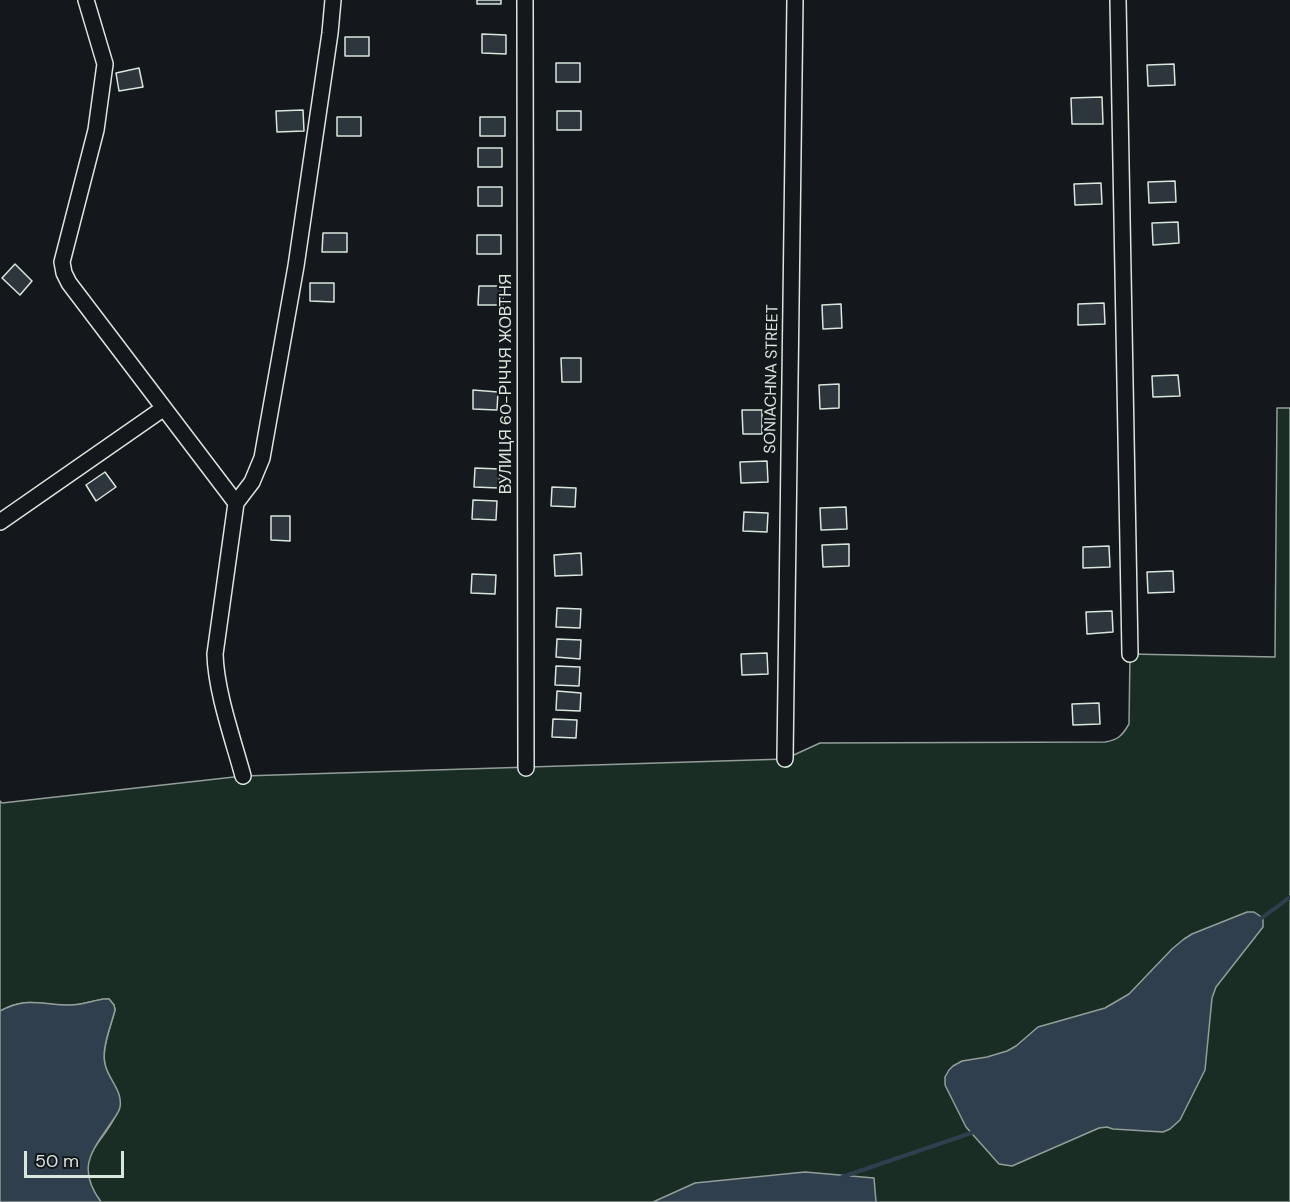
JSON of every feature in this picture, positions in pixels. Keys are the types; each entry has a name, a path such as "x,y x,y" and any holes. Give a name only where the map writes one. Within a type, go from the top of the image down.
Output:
{"street":[{"path":"86,0 105,64 96,130 62,262 64,273 69,283 236,503"},
{"path":"243,776 221,696 215,668 215,654 236,503 252,482 262,458 296,266 333,0"},
{"name":"ВУЛИЦЯ 60-РІЧЧЯ ЖОВТНЯ","path":"525,0 526,768"},
{"name":"SONIACHNA STREET","path":"785,759 795,0"},
{"path":"1118,0 1130,654"},
{"path":"0,522 164,408"}],"green space":[{"path":"1277,408 1290,408 1290,1202 101,1202 91,1185 87,1170 95,1147 111,1125 117,1112 118,1091 107,1073 104,1058 115,1010 114,1005 109,999 75,1005 29,1002 0,1011 0,801 2,803 243,776 785,759 820,743 1105,742 1113,740 1122,734 1129,724 1130,654 1275,657"}],"water":[{"path":"1247,912 1254,912 1263,918 1263,927 1216,987 1212,998 1205,1070 1180,1120 1170,1129 1163,1132 1099,1128 1012,1166 999,1164 966,1127 945,1085 945,1077 953,1066 962,1061 1007,1051 1038,1027 1105,1008 1129,994 1184,939"},
{"path":"109,999 115,1010 105,1045 104,1058 119,1096 120,1107 97,1143 89,1161 89,1180 101,1202 0,1202 0,1011 10,1006 34,1002 74,1005"},
{"path":"805,1172 874,1178 876,1202 653,1202 695,1183"}],"building":[{"path":"477,0 501,0 501,4 477,4"},
{"path":"482,34 506,35 506,54 482,53"},
{"path":"345,37 369,37 369,56 345,56"},
{"path":"556,63 580,63 580,82 556,82"},
{"path":"1174,64 1175,85 1148,86 1147,65"},
{"path":"139,68 143,87 119,91 116,73"},
{"path":"1102,97 1103,124 1072,124 1071,98"},
{"path":"303,110 304,131 277,132 276,111"},
{"path":"557,111 581,111 581,130 557,130"},
{"path":"337,117 361,117 361,136 337,136"},
{"path":"480,117 505,117 505,136 480,136"},
{"path":"478,148 502,148 502,167 478,167"},
{"path":"1175,181 1176,202 1149,203 1148,182"},
{"path":"1101,183 1102,204 1075,205 1074,184"},
{"path":"478,187 502,187 502,206 478,206"},
{"path":"1178,222 1179,243 1153,245 1152,223"},
{"path":"323,233 347,233 347,252 322,252"},
{"path":"477,235 501,235 501,254 477,254"},
{"path":"15,264 32,281 20,295 2,278"},
{"path":"310,283 334,283 334,302 310,301"},
{"path":"479,286 503,286 503,305 478,305"},
{"path":"1104,303 1105,324 1078,325 1078,304"},
{"path":"841,304 842,328 823,329 822,305"},
{"path":"561,358 581,358 581,382 562,382"},
{"path":"1178,375 1180,396 1153,397 1152,376"},
{"path":"839,384 839,408 820,409 819,385"},
{"path":"473,390 498,392 497,410 473,409"},
{"path":"742,410 762,410 762,434 743,434"},
{"path":"767,461 768,482 741,483 740,462"},
{"path":"475,468 500,469 499,488 474,487"},
{"path":"105,472 116,487 96,501 86,485"},
{"path":"552,487 576,488 575,507 551,506"},
{"path":"473,500 497,501 496,520 472,519"},
{"path":"846,507 847,529 821,530 820,508"},
{"path":"744,512 768,513 767,532 743,531"},
{"path":"271,516 290,516 290,541 271,540"},
{"path":"849,544 849,566 823,567 822,545"},
{"path":"1109,546 1110,567 1083,568 1083,547"},
{"path":"581,553 582,575 555,576 554,555"},
{"path":"1173,571 1174,592 1148,593 1147,572"},
{"path":"472,574 496,575 495,594 471,593"},
{"path":"557,608 581,609 580,628 556,627"},
{"path":"1112,611 1113,632 1087,634 1086,612"},
{"path":"557,639 581,640 580,659 556,657"},
{"path":"767,653 768,674 742,675 741,654"},
{"path":"556,666 580,667 579,686 555,685"},
{"path":"557,691 581,693 580,711 556,710"},
{"path":"1099,703 1100,724 1073,725 1072,704"},
{"path":"553,719 577,720 576,738 552,737"}],"waterway":[{"path":"1259,920 1290,897"},
{"path":"842,1177 974,1132"}]}
